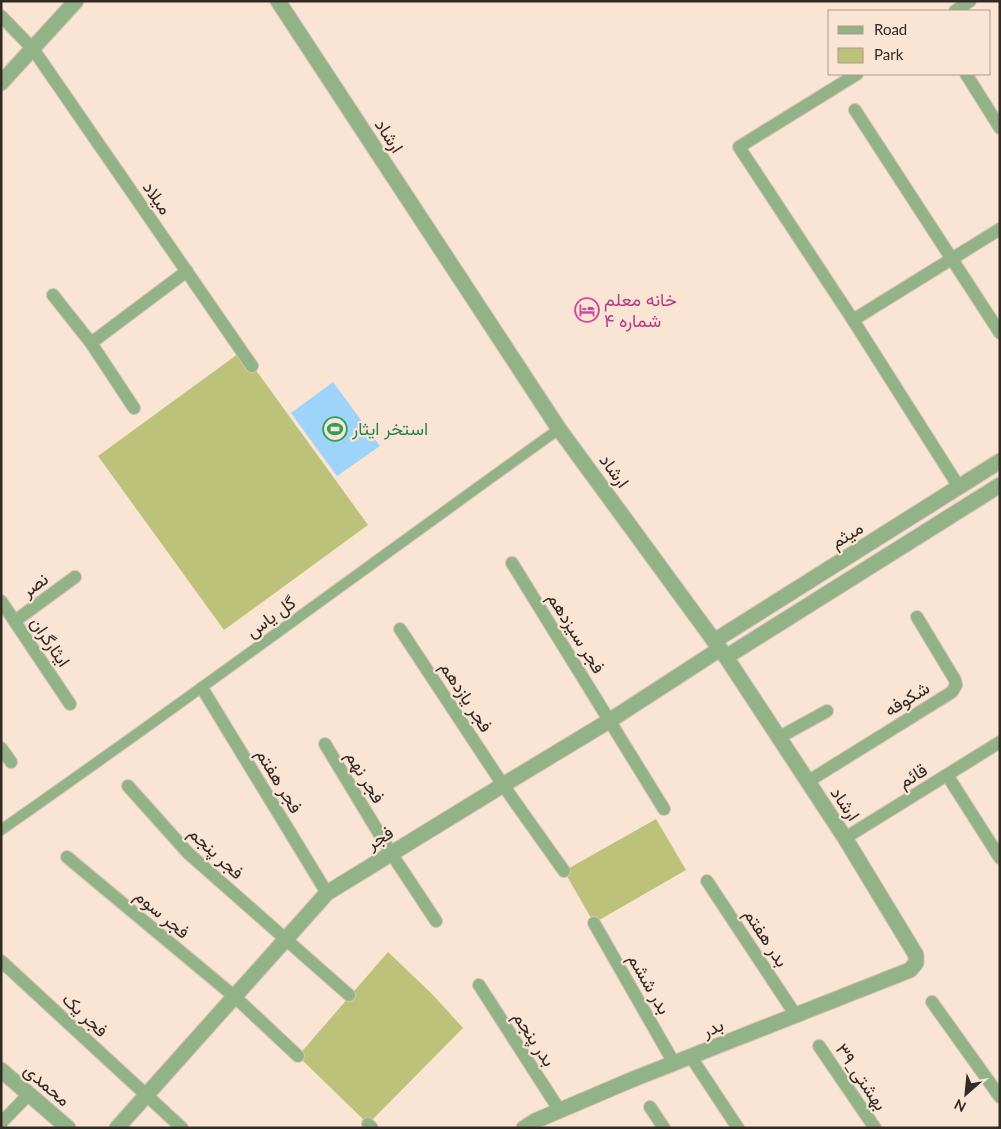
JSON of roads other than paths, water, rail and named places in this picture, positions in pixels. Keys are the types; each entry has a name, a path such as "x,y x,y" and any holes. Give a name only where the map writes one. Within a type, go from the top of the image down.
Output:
{"street":[{"path":"1,84 76,1"},
{"name":"ارشاد","path":"278,1 559,429 720,649 845,838 916,955 916,963"},
{"path":"956,10 970,1"},
{"name":"میلاد","path":"1,16 33,49 252,366"},
{"path":"855,75 739,147 853,320 959,487"},
{"path":"967,75 1000,128"},
{"path":"855,110 1000,333"},
{"path":"853,320 1000,229"},
{"path":"91,343 187,271"},
{"path":"53,295 91,343 134,408"},
{"name":"گل یاس","path":"1,830 129,741 392,548 559,429"},
{"name":"میثم","path":"720,649 735,628 1000,461"},
{"path":"720,649 747,644 1000,485"},
{"name":"فجر سیزدهم","path":"512,563 664,809"},
{"name":"نصر","path":"15,621 75,577"},
{"name":"ایثارگران","path":"1,601 70,704"},
{"name":"شکوفه","path":"807,782 952,692 956,685 954,680 917,617"},
{"name":"فجر یازدهم","path":"400,628 503,784 564,871"},
{"path":"735,628 733,636 735,639 740,643 747,644"},
{"name":"فجر","path":"117,1128 327,893 503,784 610,721 720,649"},
{"name":"فجر هفتم","path":"202,688 327,893"},
{"path":"778,738 827,711"},
{"name":"قائم","path":"845,838 1000,742"},
{"name":"فجر نهم","path":"326,744 391,853 436,921"},
{"path":"1,748 11,762"},
{"path":"947,775 1000,858"},
{"name":"فجر پنجم","path":"128,786 188,853 349,995"},
{"name":"فجر سوم","path":"67,857 235,997 298,1056"},
{"name":"بدر هفتم","path":"708,881 795,1014"},
{"name":"بدر ششم","path":"594,923 674,1063"},
{"name":"فجر یک","path":"1,961 182,1128"},
{"name":"بدر","path":"524,1128 536,1121 674,1063 910,970 916,963"},
{"name":"بدر پنجم","path":"479,985 560,1111"},
{"path":"932,1002 1000,1097"},
{"name":"۳۹_بهشتی","path":"819,1046 875,1128"},
{"path":"691,1057 738,1128"},
{"name":"محمدی","path":"1,1070 68,1128"},
{"path":"1,1123 29,1094"},
{"path":"650,1106 664,1128"}],"water":[{"name":"استخر ایثار","path":"333,382 380,446 337,476 291,413"}],"place":[{"name":"خانه معلم شماره ۴","path":"587,310"},
{"name":"استخر ایثار","path":"335,429"}]}
